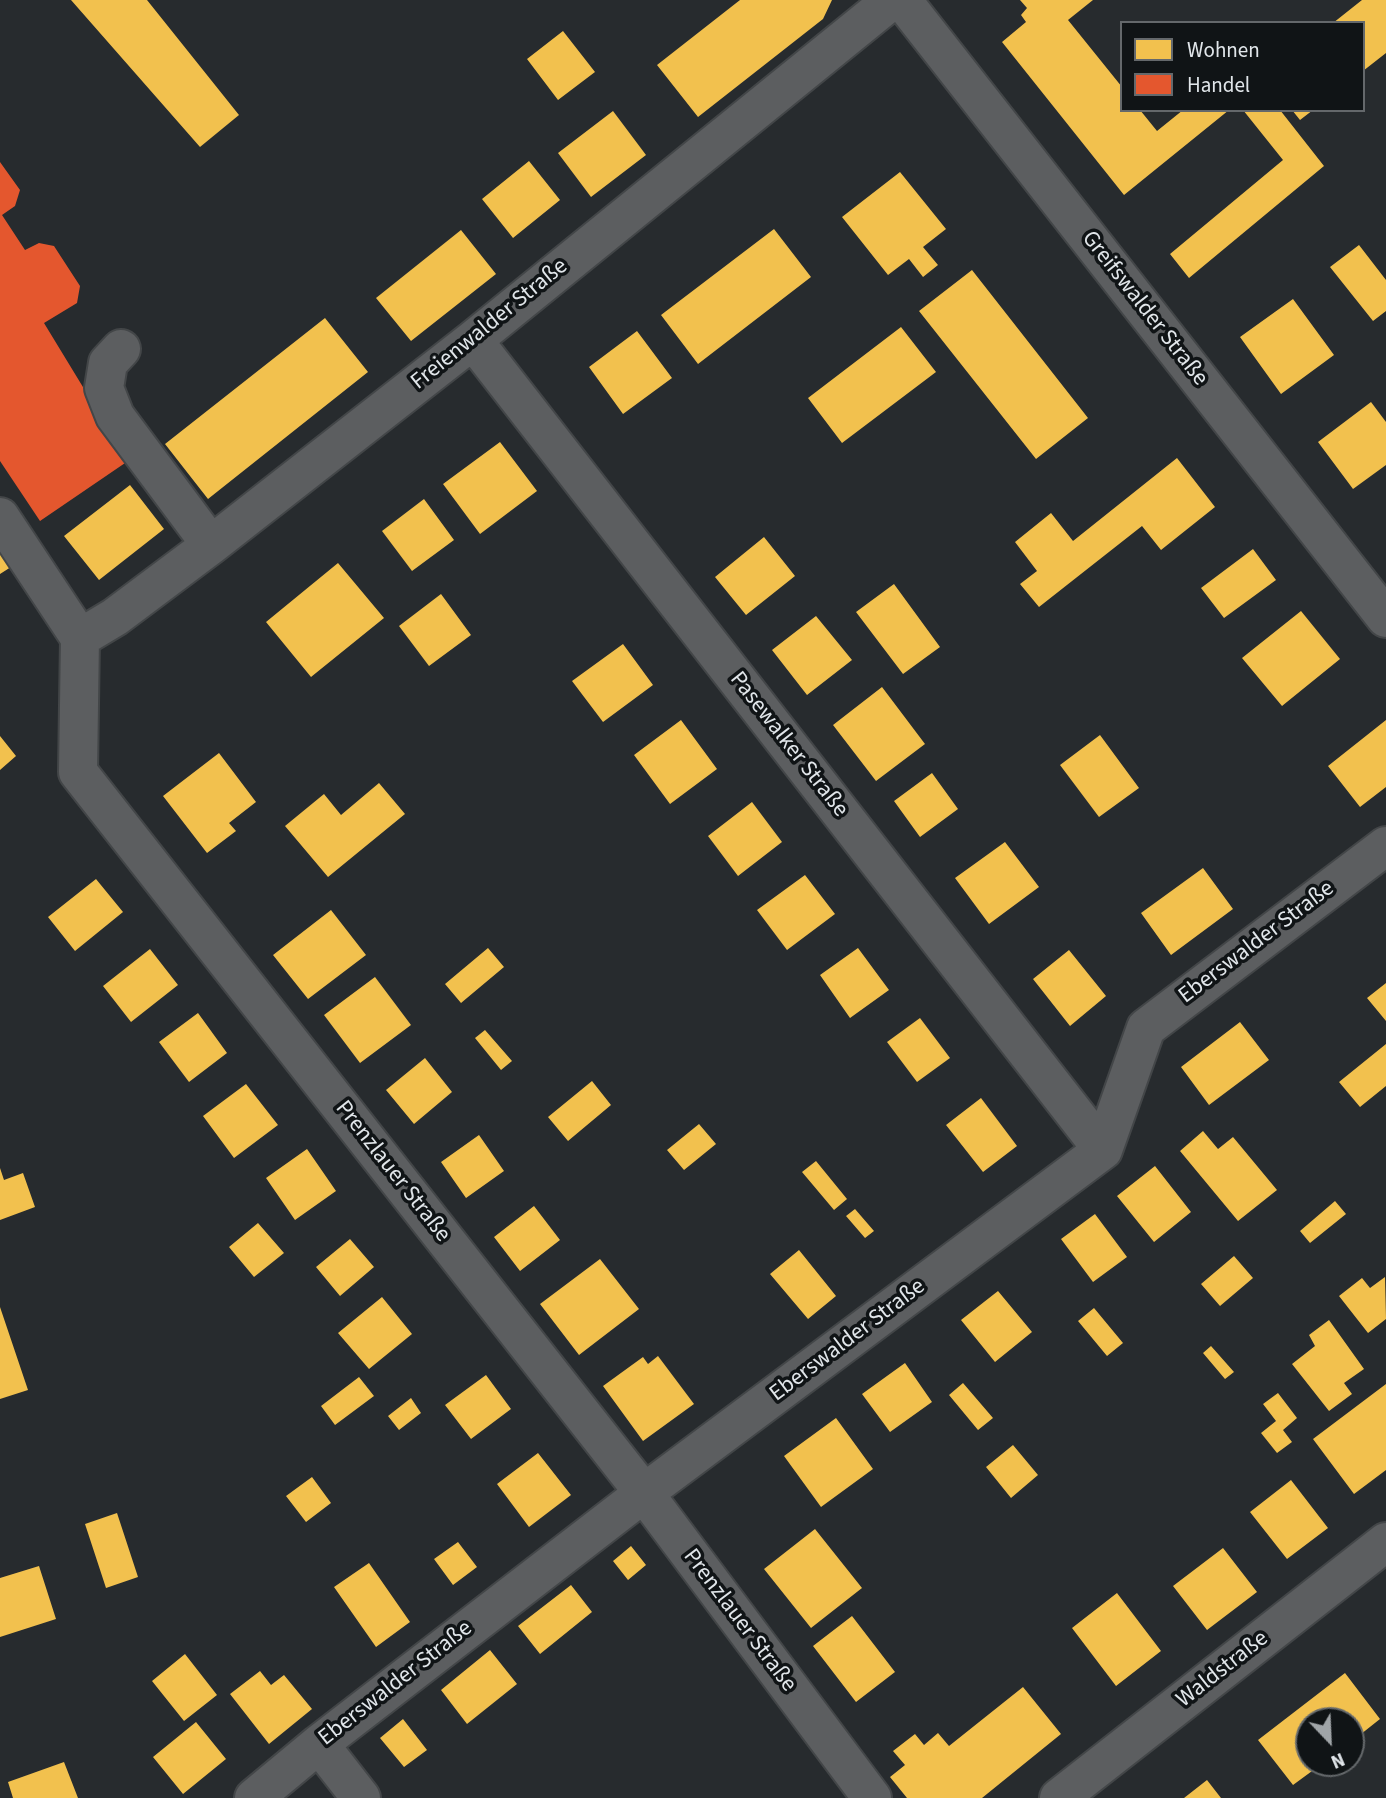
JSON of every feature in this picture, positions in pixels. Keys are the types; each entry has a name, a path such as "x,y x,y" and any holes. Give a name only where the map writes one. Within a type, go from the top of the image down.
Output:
{"street":[{"name":"Freienwalder Straße","path":"80,638 116,617 211,545 473,340 892,0"},
{"name":"Greifswalder Straße","path":"902,0 1386,618"},
{"name":"Pasewalker Straße","path":"473,340 1103,1150"},
{"path":"121,349 108,363 104,388 115,416 211,545"},
{"path":"0,517 80,638"},
{"name":"Prenzlauer Straße","path":"80,638 78,772 644,1493 872,1798"},
{"name":"Eberswalder Straße","path":"254,1798 318,1744 644,1493 1103,1150 1146,1028 1386,846"},
{"name":"Waldstraße","path":"1059,1798 1386,1542"},
{"path":"318,1744 361,1798"}],"building: Wohnen":[{"path":"71,0 147,0 239,115 200,147"},
{"path":"740,0 832,0 823,19 698,117 657,65"},
{"path":"1020,0 1093,0 1068,20 1120,85 1120,112 1142,112 1157,131 1181,112 1227,112 1124,195 1002,42 1026,22 1021,15 1027,8"},
{"path":"1362,0 1386,0 1386,53 1365,69 1365,21 1336,21"},
{"path":"563,31 595,72 558,100 527,59"},
{"path":"613,111 646,155 591,197 558,153"},
{"path":"1245,112 1282,112 1324,166 1189,278 1170,254 1283,160"},
{"path":"1294,112 1310,112 1300,120"},
{"path":"529,161 560,200 513,238 482,199"},
{"path":"900,172 946,229 923,247 938,265 923,277 909,259 888,275 842,217"},
{"path":"774,229 811,277 698,364 661,315"},
{"path":"461,230 496,274 411,341 376,298"},
{"path":"1359,245 1386,280 1386,311 1373,321 1330,267"},
{"path":"972,270 1088,418 1036,459 919,311"},
{"path":"1293,299 1334,355 1281,394 1240,337"},
{"path":"325,318 368,372 208,499 165,444"},
{"path":"901,327 936,372 842,443 808,398"},
{"path":"637,331 672,378 623,414 589,367"},
{"path":"1371,402 1386,422 1386,465 1353,489 1318,442"},
{"path":"500,442 537,491 480,534 443,484"},
{"path":"1177,458 1215,507 1161,550 1142,526 1039,607 1020,584 1037,571 1015,542 1051,513 1073,541"},
{"path":"130,485 164,529 99,580 64,536"},
{"path":"424,499 454,540 412,571 382,531"},
{"path":"764,537 795,576 746,615 715,577"},
{"path":"1253,549 1276,580 1224,618 1201,588"},
{"path":"0,550 11,567 0,574"},
{"path":"338,563 384,618 311,677 266,622"},
{"path":"894,584 940,647 903,674 856,612"},
{"path":"441,594 471,635 429,666 399,626"},
{"path":"1301,611 1340,659 1282,706 1242,658"},
{"path":"816,616 852,660 807,695 772,650"},
{"path":"623,644 653,685 603,722 572,681"},
{"path":"882,687 925,744 876,781 833,725"},
{"path":"681,720 717,769 670,804 634,755"},
{"path":"1386,720 1386,787 1360,807 1328,766"},
{"path":"1100,735 1139,788 1099,817 1060,765"},
{"path":"0,736 16,756 0,770"},
{"path":"219,753 256,802 229,823 236,831 207,853 163,796"},
{"path":"932,773 958,809 920,837 894,801"},
{"path":"379,783 405,814 328,877 285,826 324,794 341,815"},
{"path":"752,802 782,842 738,876 708,836"},
{"path":"1005,842 1039,887 989,924 955,878"},
{"path":"1203,868 1233,909 1171,955 1141,913"},
{"path":"805,875 835,914 787,950 757,910"},
{"path":"96,879 123,912 75,951 48,917"},
{"path":"331,910 366,955 308,999 273,955"},
{"path":"488,948 504,967 461,1003 445,984"},
{"path":"858,948 889,990 850,1018 820,975"},
{"path":"150,949 178,985 131,1022 103,986"},
{"path":"1069,950 1106,996 1070,1026 1033,979"},
{"path":"375,977 411,1025 360,1063 324,1015"},
{"path":"1386,983 1386,1021 1367,998"},
{"path":"198,1013 227,1053 189,1082 159,1042"},
{"path":"920,1018 950,1058 917,1082 887,1042"},
{"path":"1240,1022 1269,1060 1209,1105 1181,1067"},
{"path":"485,1030 512,1061 501,1070 475,1038"},
{"path":"1386,1044 1386,1086 1360,1107 1339,1082"},
{"path":"425,1058 452,1092 414,1124 386,1090"},
{"path":"592,1081 611,1105 568,1141 548,1117"},
{"path":"246,1084 278,1125 234,1158 203,1116"},
{"path":"981,1098 1017,1146 983,1172 946,1125"},
{"path":"699,1124 716,1144 684,1170 667,1150"},
{"path":"1203,1131 1218,1149 1233,1137 1277,1190 1238,1221 1180,1151"},
{"path":"479,1135 504,1171 466,1198 441,1162"},
{"path":"307,1149 336,1191 295,1220 266,1178"},
{"path":"816,1161 847,1199 834,1210 802,1172"},
{"path":"1155,1166 1191,1212 1154,1242 1117,1196"},
{"path":"0,1168 4,1180 23,1173 35,1207 0,1220"},
{"path":"1335,1201 1346,1214 1310,1243 1300,1231"},
{"path":"534,1206 560,1240 520,1271 494,1237"},
{"path":"855,1209 874,1231 865,1238 846,1216"},
{"path":"1095,1214 1127,1257 1093,1282 1061,1239"},
{"path":"258,1223 284,1253 254,1277 229,1247"},
{"path":"350,1239 374,1267 340,1296 316,1267"},
{"path":"799,1250 836,1296 808,1319 770,1274"},
{"path":"1234,1256 1253,1278 1220,1306 1201,1284"},
{"path":"600,1259 639,1309 579,1355 540,1304"},
{"path":"1385,1277 1386,1319 1368,1333 1339,1296 1362,1278 1370,1288"},
{"path":"998,1291 1032,1332 995,1362 961,1320"},
{"path":"382,1297 412,1334 369,1369 338,1333"},
{"path":"0,1307 28,1390 0,1399"},
{"path":"1094,1308 1123,1343 1107,1356 1078,1321"},
{"path":"1329,1320 1364,1369 1344,1383 1352,1394 1329,1411 1292,1364 1315,1346 1309,1335"},
{"path":"1211,1346 1234,1372 1225,1379 1203,1353"},
{"path":"658,1356 694,1404 643,1441 603,1386 643,1357 648,1364"},
{"path":"905,1363 932,1402 890,1432 862,1394"},
{"path":"486,1375 511,1409 471,1439 445,1405"},
{"path":"359,1377 374,1396 335,1425 321,1406"},
{"path":"963,1383 993,1418 978,1430 949,1395"},
{"path":"1386,1384 1386,1470 1354,1494 1313,1439"},
{"path":"1278,1393 1297,1418 1283,1430 1292,1442 1277,1453 1261,1433 1276,1421 1263,1404"},
{"path":"411,1398 421,1413 399,1430 388,1416"},
{"path":"836,1418 873,1469 821,1507 784,1456"},
{"path":"1013,1445 1038,1475 1011,1498 986,1467"},
{"path":"538,1453 571,1495 529,1527 497,1484"},
{"path":"312,1477 331,1503 306,1522 286,1496"},
{"path":"1291,1480 1328,1528 1287,1559 1250,1512"},
{"path":"117,1513 138,1577 106,1588 85,1524"},
{"path":"815,1529 862,1588 811,1628 764,1569"},
{"path":"458,1542 477,1567 453,1585 434,1559"},
{"path":"631,1546 646,1565 628,1580 613,1561"},
{"path":"1223,1548 1257,1592 1207,1630 1173,1586"},
{"path":"369,1563 410,1622 376,1647 334,1587"},
{"path":"39,1566 56,1619 0,1637 0,1578"},
{"path":"571,1585 592,1612 540,1654 518,1626"},
{"path":"1117,1593 1161,1651 1116,1686 1072,1628"},
{"path":"852,1616 895,1672 856,1702 813,1646"},
{"path":"490,1650 517,1684 467,1724 441,1690"},
{"path":"185,1654 217,1695 184,1721 152,1681"},
{"path":"260,1671 271,1685 284,1675 312,1709 269,1744 230,1694"},
{"path":"1345,1673 1380,1719 1365,1731 1365,1707 1301,1707"},
{"path":"1023,1687 1061,1734 982,1798 907,1798 890,1777 905,1765 893,1751 915,1734 924,1745 938,1733 949,1746"},
{"path":"1295,1712 1295,1777 1304,1777 1293,1785 1258,1740"},
{"path":"403,1719 427,1750 404,1767 380,1738"},
{"path":"196,1722 226,1759 183,1794 153,1757"},
{"path":"64,1762 78,1798 13,1798 8,1782"},
{"path":"1207,1780 1221,1798 1184,1798"}],"building: Handel":[{"path":"0,162 20,190 15,206 2,215 25,250 39,243 54,246 80,286 77,303 44,323 128,461 40,521 0,461"}]}
